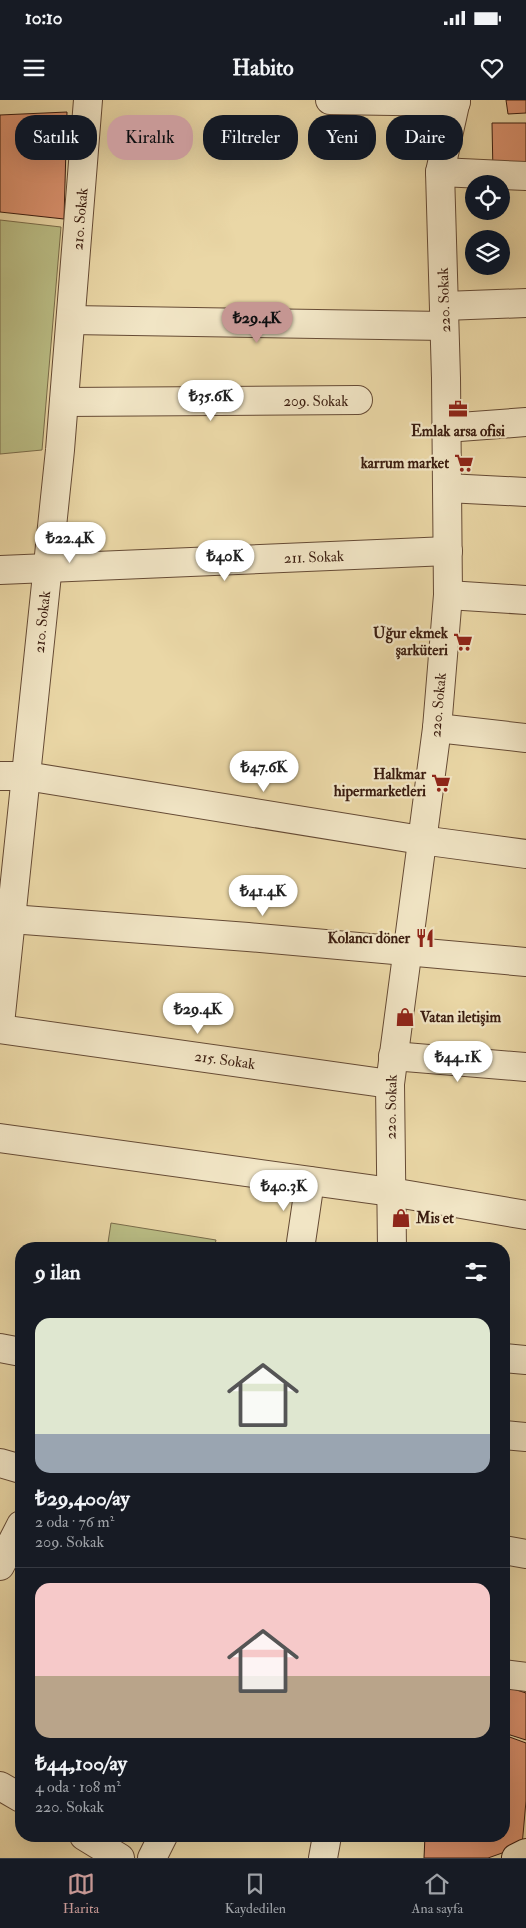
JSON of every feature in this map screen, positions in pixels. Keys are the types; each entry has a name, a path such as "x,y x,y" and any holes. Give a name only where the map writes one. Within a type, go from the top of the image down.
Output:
{"street":[{"name":"210. Sokak","path":"0,1024 13,776 48,568 64,402 88,100"},
{"path":"330,100 456,101"},
{"name":"220. Sokak","path":"392,1242 390,1084 437,728 448,595 440,172 456,101"},
{"path":"440,172 526,176"},
{"path":"71,320 444,316 526,303"},
{"name":"209. Sokak","path":"64,402 358,400"},
{"path":"446,428 526,422"},
{"path":"447,488 526,492"},
{"name":"211. Sokak","path":"0,570 448,551"},
{"path":"448,595 526,600"},
{"path":"437,728 526,738"},
{"path":"13,776 421,840 526,854"},
{"path":"5,919 248,937 526,962"},
{"name":"215. Sokak","path":"0,1029 390,1084"},
{"path":"393,1056 526,1067"},
{"path":"0,1138 391,1192 526,1215"},
{"path":"301,1242 310,1181"},
{"path":"0,1348 15,1351"},
{"path":"510,1359 526,1360"},
{"path":"510,1436 526,1437"},
{"path":"0,1463 15,1467"},
{"path":"0,1566 15,1537"},
{"path":"510,1551 526,1554"},
{"path":"510,1675 526,1677"},
{"path":"0,1786 15,1795"},
{"path":"94,1842 120,1858"},
{"path":"152,1858 160,1842"},
{"path":"322,1858 326,1842"},
{"path":"516,1858 526,1853"}],"green space":[{"path":"0,220 61,227 42,450 0,454"},
{"path":"111,1223 216,1240 216,1242 108,1242"}],"building":[{"path":"506,100 526,100 526,113 508,114"},
{"path":"67,112 67,115 15,115 15,160 66,160 64,219 0,212 0,115"},
{"path":"492,123 526,123 526,172 493,174"},
{"path":"510,1688 526,1693 526,1740 510,1735"},
{"path":"510,1737 526,1743 526,1801 522,1846 488,1858 424,1858 425,1842 510,1842"}],"place":[{"name":"Emlak arsa ofisi","path":"458,409"},
{"name":"karrum market","path":"464,463"},
{"name":"Uğur ekmek şarküteri","path":"463,642"},
{"name":"Halkmar hipermarketleri","path":"441,783"},
{"name":"Kolancı döner","path":"425,938"},
{"name":"Vatan iletişim","path":"405,1017"},
{"name":"Mis et","path":"401,1218"}]}
